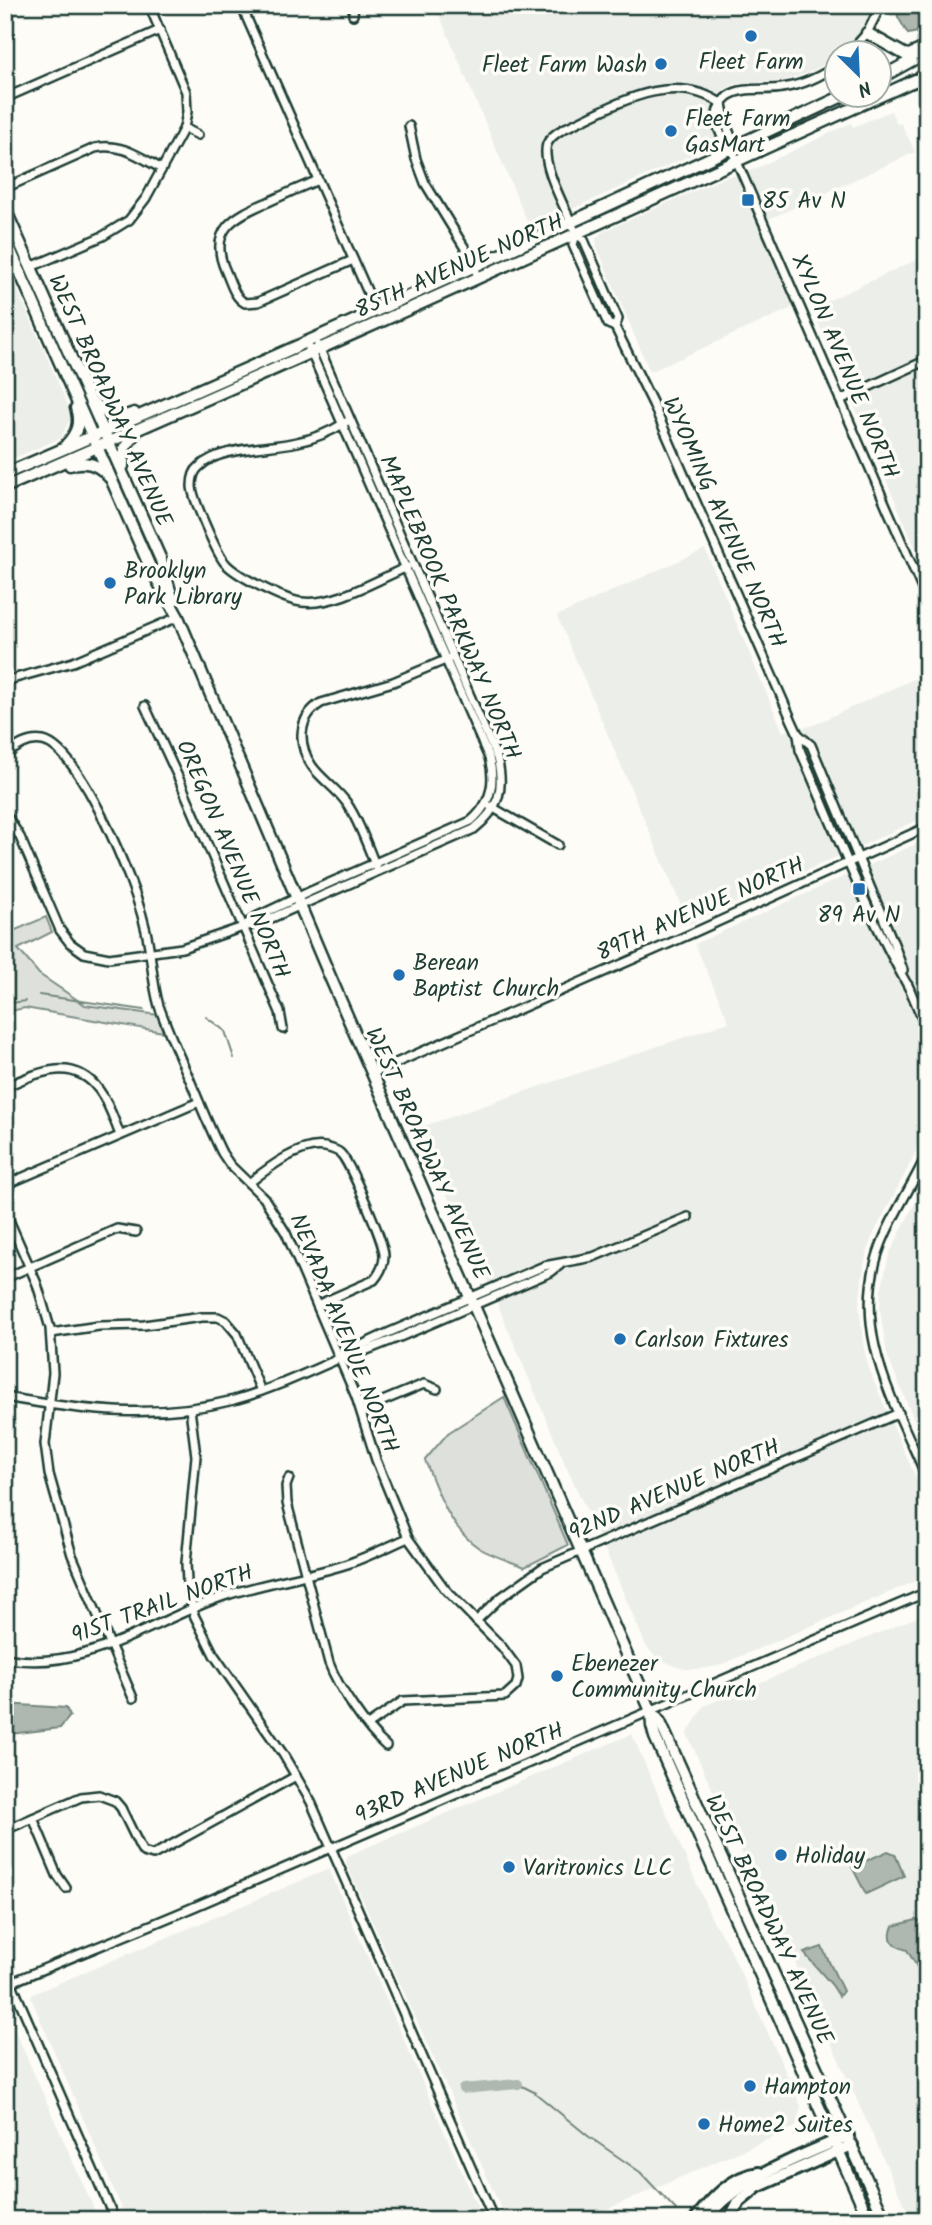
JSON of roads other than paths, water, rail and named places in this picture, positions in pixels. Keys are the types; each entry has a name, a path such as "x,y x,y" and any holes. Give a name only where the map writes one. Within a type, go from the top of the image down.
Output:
{"highway":[{"path":"911,82 927,76"},
{"path":"705,2220 731,2194 772,2171 850,2140"},
{"path":"730,2220 739,2202 750,2191 836,2146"},
{"path":"695,2220 714,2199 734,2183 751,2174 772,2171"}],"main road":[{"path":"867,33 877,38"},
{"path":"894,48 904,54 915,53 927,47"},
{"path":"894,69 927,52"},
{"name":"85TH AVENUE NORTH","path":"5,490 911,82"},
{"name":"85TH AVENUE NORTH","path":"5,474 212,385 474,267 824,105"},
{"name":"WEST BROADWAY AVENUE","path":"5,209 164,569 176,613 336,991 580,1550 651,1712 660,1722 886,2220"},
{"name":"WEST BROADWAY AVENUE","path":"5,238 158,583 176,613"},
{"path":"61,450 73,438 79,422 63,368"},
{"path":"91,400 108,414 125,416 199,385 212,385"},
{"path":"125,480 123,453 138,430"},
{"path":"5,490 80,462 103,470 115,485"},
{"name":"WEST BROADWAY AVENUE","path":"651,1712 656,1737 869,2220"}],"street":[{"path":"5,8 12,5"},
{"path":"31,267 118,229 139,209 184,128 187,112 186,92 149,5"},
{"path":"241,5 376,311"},
{"path":"353,15 354,5"},
{"path":"863,38 881,5"},
{"path":"5,98 160,30"},
{"path":"722,104 728,96 736,92 797,85 824,72"},
{"name":"WYOMING AVENUE NORTH","path":"615,327 618,319 584,240 576,234 551,174 546,158 547,146 551,138 563,129 652,92 686,89 710,95 722,104"},
{"name":"XYLON AVENUE NORTH","path":"722,104 732,139 731,148 927,600"},
{"path":"408,126 425,183 466,250 479,278"},
{"path":"184,128 198,135"},
{"path":"5,188 104,146 124,149 162,169"},
{"path":"318,180 244,212 222,232 219,253 236,295 245,303 258,302 353,260"},
{"name":"WYOMING AVENUE NORTH","path":"576,234 573,244 608,324 615,327 653,404 798,734 800,750 886,947 909,988"},
{"name":"MAPLEBROOK PARKWAY NORTH","path":"310,339 492,769 490,806"},
{"path":"840,400 927,360"},
{"path":"346,423 296,443 225,454 208,460 196,470 192,486 194,494 222,561 236,572 284,597 300,602 336,598 414,564"},
{"name":"MAPLEBROOK PARKWAY NORTH","path":"346,423 414,564 499,767 501,788 490,806"},
{"path":"5,681 73,662 176,613"},
{"path":"377,867 345,800 319,775 306,755 301,734 304,719 321,703 393,682 454,656"},
{"name":"OREGON AVENUE NORTH","path":"145,706 162,739 280,1012 282,1029"},
{"name":"WYOMING AVENUE NORTH","path":"798,734 811,745 927,1030"},
{"name":"NEVADA AVENUE NORTH","path":"5,756 24,743 41,740 58,747 94,799 134,890 144,921 160,1008 199,1102 230,1165 264,1198 280,1220 360,1410 376,1460 408,1538 441,1584 502,1647 516,1666 516,1686 505,1696 403,1701 368,1725"},
{"path":"5,813 20,837 60,930 69,943 84,953 100,957 150,953 193,945 258,924 471,821 490,806 558,845"},
{"name":"89TH AVENUE NORTH","path":"373,1073 927,827"},
{"path":"5,1087 47,1070 59,1069 82,1076 100,1091 120,1135"},
{"path":"5,1185 199,1102"},
{"path":"248,1183 272,1164 308,1149 323,1146 340,1152 348,1164 382,1244 383,1267 373,1280 317,1305"},
{"path":"927,1154 886,1234 871,1282 870,1319 874,1347 883,1377 927,1478"},
{"path":"5,1211 45,1305 51,1333 53,1373 45,1444 50,1474 72,1555 133,1699"},
{"path":"5,1397 112,1413 190,1409 233,1400 338,1359 382,1345 473,1301 551,1272 560,1265 621,1247 688,1217"},
{"path":"5,1278 117,1229 136,1232"},
{"path":"51,1333 106,1325 144,1325 218,1317 226,1321 237,1334 261,1391"},
{"path":"360,1410 424,1384 437,1388"},
{"path":"190,1409 196,1456 186,1563 192,1608 214,1655 283,1754 311,1802 494,2220"},
{"name":"92ND AVENUE NORTH","path":"476,1620 526,1578 580,1550 899,1413"},
{"path":"289,1478 286,1486 287,1503 333,1674 386,1746"},
{"name":"91ST TRAIL NORTH","path":"5,1658 29,1661 71,1658 231,1594 345,1564 408,1538"},
{"name":"93RD AVENUE NORTH","path":"8,1984 927,1592"},
{"path":"5,1830 81,1797 99,1795 107,1797 121,1808 143,1852 153,1855 296,1776"},
{"path":"33,1818 57,1875 66,1888"},
{"path":"5,1968 8,1984 115,2220"}],"waterway":[{"path":"39,995 144,1010"},
{"path":"5,1004 25,1001"},
{"path":"206,1017 225,1031 234,1058"},
{"path":"518,2084 534,2092 588,2136 640,2172 676,2210"},
{"path":"463,2089 518,2084"}],"place":[{"name":"Fleet Farm","path":"751,36"},
{"name":"Fleet Farm Wash","path":"661,64"},
{"name":"Fleet Farm GasMart","path":"671,131"},
{"name":"85 Av N","path":"748,200"},
{"name":"Brooklyn Park Library","path":"110,583"},
{"name":"89 Av N","path":"859,889"},
{"name":"Berean Baptist Church","path":"399,975"},
{"name":"Carlson Fixtures","path":"620,1339"},
{"name":"Ebenezer Community Church","path":"557,1676"},
{"name":"Holiday","path":"781,1855"},
{"name":"Varitronics LLC","path":"509,1867"},
{"name":"Hampton","path":"750,2086"},
{"name":"Home2 Suites","path":"704,2124"}]}
